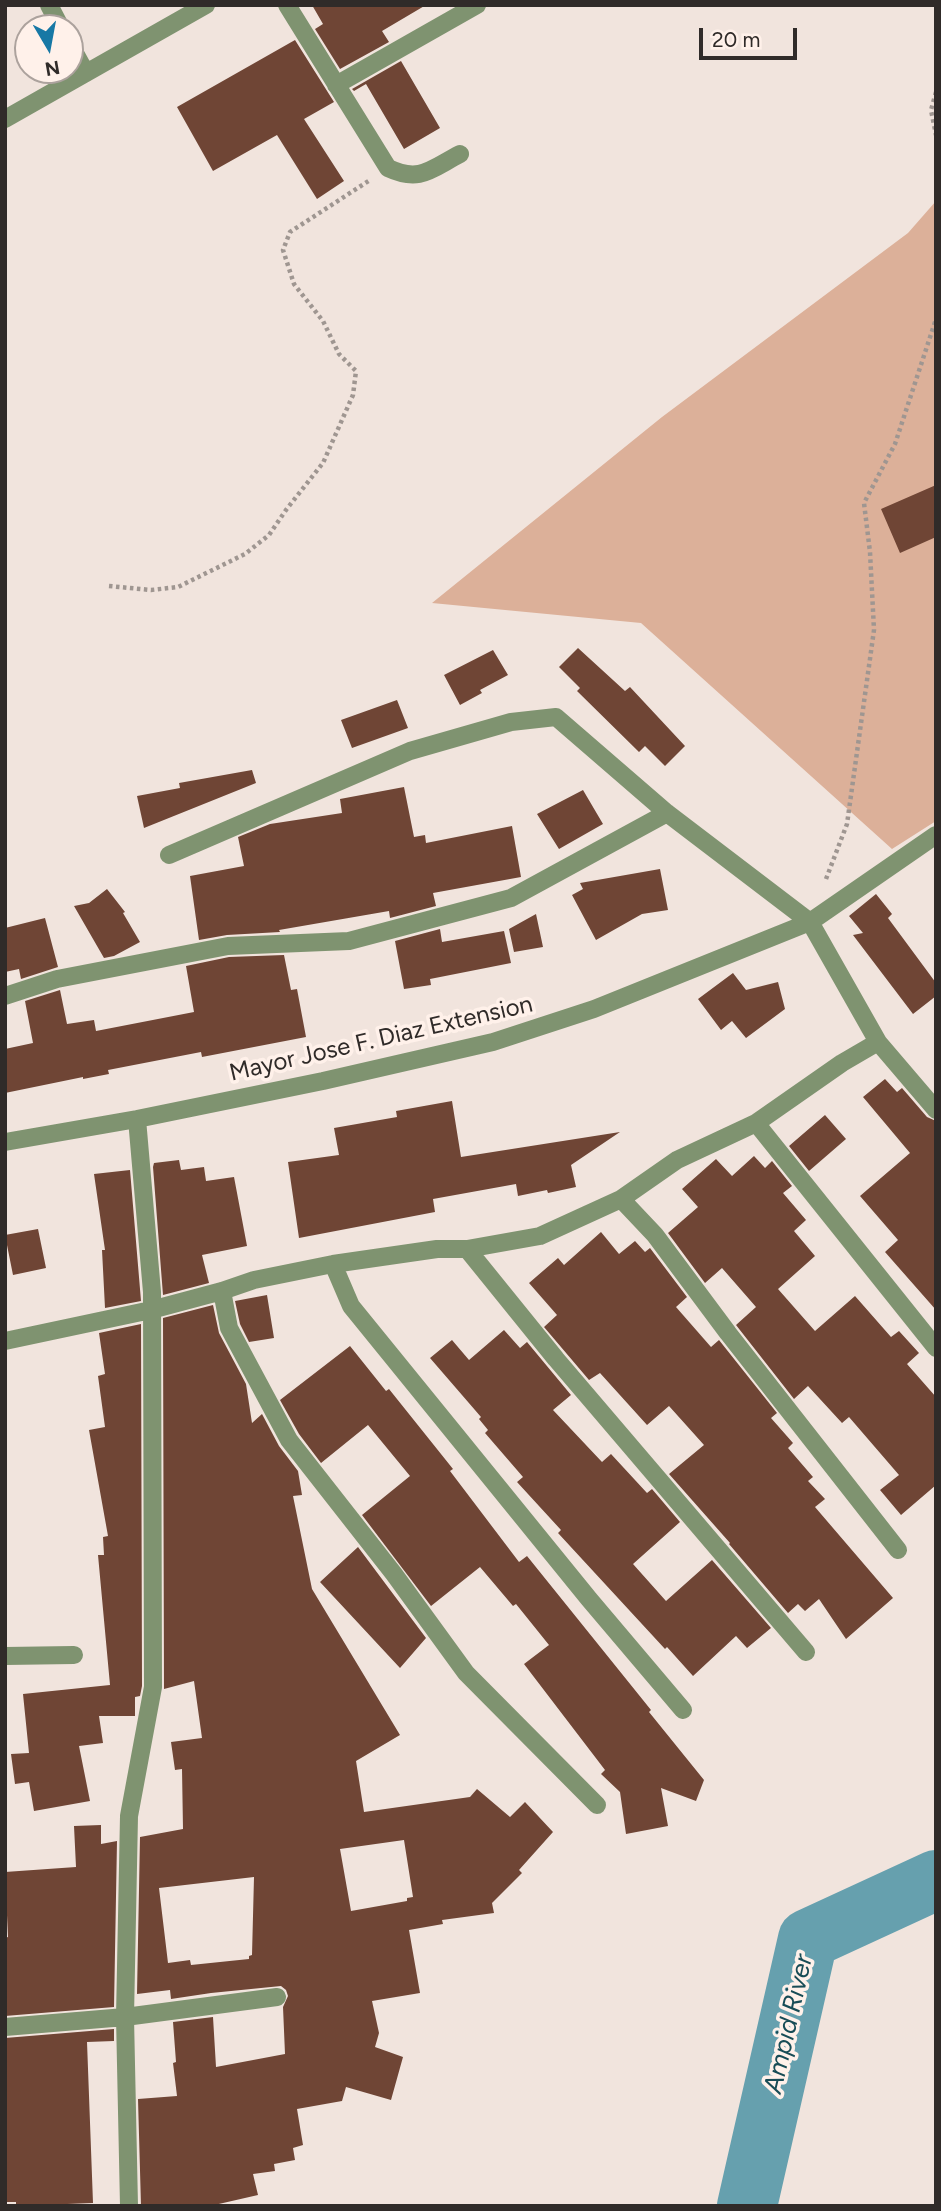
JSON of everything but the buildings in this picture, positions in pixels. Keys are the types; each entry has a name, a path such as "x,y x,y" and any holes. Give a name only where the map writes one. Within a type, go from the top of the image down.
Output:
{"street":[{"path":"5,119 206,5"},
{"path":"288,5 388,168 405,176 424,174 460,153"},
{"path":"336,85 477,5"},
{"path":"84,69 86,73"},
{"path":"169,855 410,751 511,722 556,717 667,813 810,922 878,1042 936,1110"},
{"path":"5,996 57,979 228,946 349,941 511,898 667,813"},
{"name":"Mayor Jose F. Diaz Extension","path":"5,1142 137,1119 323,1081 493,1042 594,1009 810,922 936,835"},
{"path":"5,1340 151,1310 254,1280 332,1264 437,1249 467,1249 540,1237 621,1199 677,1160 756,1123 842,1063 878,1042"},
{"path":"129,2206 125,2017 129,1816 153,1687 152,1292 137,1119"},
{"path":"756,1123 936,1348"},
{"path":"621,1199 655,1236 898,1550"},
{"path":"467,1249 726,1561 806,1652"},
{"path":"332,1264 351,1306 580,1588 683,1710"},
{"path":"222,1291 229,1328 289,1440 394,1574 466,1673 597,1805"},
{"path":"5,1656 74,1655"},
{"path":"5,2027 125,2017 277,1997"}],"path":[{"path":"936,92 931,110 936,135"},
{"path":"108,586 151,590 178,587 245,554 269,536 323,463 353,395 356,371 339,355 323,321 294,284 283,250 290,232 388,168"},
{"path":"810,922 847,824 874,631 870,552 864,503 895,444 936,319"}],"shaded area":[{"path":"936,201 936,821 892,849 641,623 432,603 662,417 908,233"}],"waterway":[{"name":"Ampid River","path":"747,2206 808,1939 936,1880"}]}
